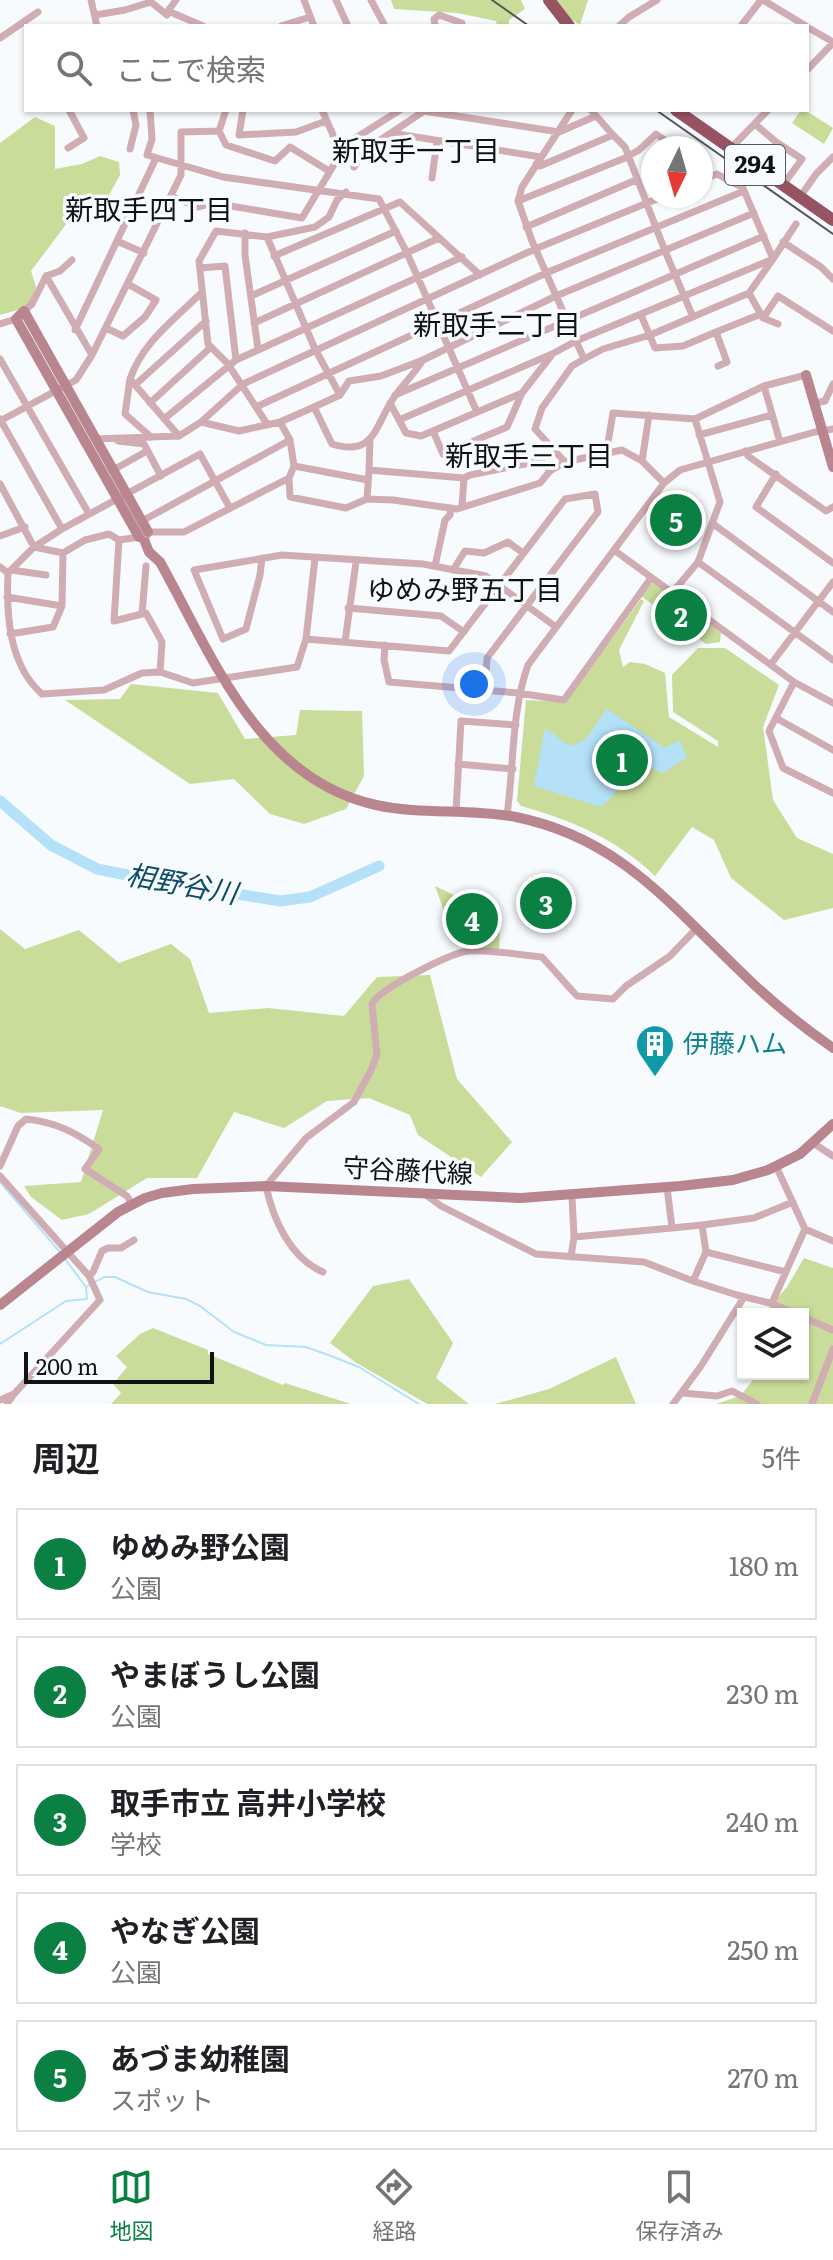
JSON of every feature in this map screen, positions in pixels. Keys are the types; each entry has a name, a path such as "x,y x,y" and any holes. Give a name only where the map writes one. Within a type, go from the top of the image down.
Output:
{"highway":[{"path":"549,0 567,24"},
{"name":"294","path":"679,112 833,220"}],"street":[{"path":"91,0 97,24"},
{"path":"162,24 176,0"},
{"path":"304,0 313,24"},
{"path":"336,0 347,24"},
{"path":"371,0 384,24"},
{"path":"621,24 657,0"},
{"path":"743,24 762,0 803,24"},
{"path":"95,15 151,2 167,13 197,24"},
{"path":"0,38 38,12"},
{"path":"435,24 434,19 439,15 462,24"},
{"path":"287,24 310,17"},
{"path":"809,28 833,42 809,68"},
{"path":"68,148 84,138 70,112"},
{"path":"130,149 136,125 133,112"},
{"path":"150,112 152,139 147,155 223,177 379,199 407,253 477,412"},
{"path":"225,112 219,131 226,145 275,161 290,147 329,171"},
{"path":"243,112 239,135 296,132 326,121"},
{"path":"323,112 341,153"},
{"path":"171,196 197,207 213,203 302,218 341,153 356,138 397,112"},
{"path":"354,167 366,149 421,112"},
{"path":"435,112 559,132 593,113 625,147 641,192"},
{"path":"480,120 481,112"},
{"path":"571,112 522,187 518,201 535,249 584,359"},
{"path":"731,148 766,112"},
{"path":"755,124 802,159 783,185"},
{"path":"62,529 0,420 76,380 106,328 181,175 181,132 219,131"},
{"path":"391,133 539,161"},
{"path":"539,161 540,166 613,135"},
{"path":"356,138 366,149"},
{"path":"432,178 437,141"},
{"path":"518,201 641,148"},
{"path":"800,197 833,157"},
{"path":"75,330 156,158"},
{"path":"713,176 717,174 744,191 773,259"},
{"path":"526,227 636,180"},
{"path":"256,407 546,273 744,191"},
{"path":"232,362 208,344 200,294 199,261 216,231 267,237 315,227 329,217 337,200 346,192"},
{"path":"274,256 400,202 480,275"},
{"path":"90,440 179,436 201,422 243,384 535,249 641,206"},
{"path":"648,208 693,317"},
{"path":"201,422 239,431 280,422 340,395 349,381 381,376 423,360 448,345 556,296 754,213"},
{"path":"565,462 535,429 542,408 572,366 603,349 650,335 749,293 796,224"},
{"path":"251,296 396,231"},
{"path":"245,233 258,349"},
{"path":"393,399 567,319 764,236"},
{"path":"267,237 305,328 340,395"},
{"path":"254,323 439,238"},
{"path":"117,241 144,253"},
{"path":"783,242 821,267 833,279"},
{"path":"164,419 232,362 462,257"},
{"path":"399,420 576,341 773,259"},
{"path":"0,324 20,315 32,304 46,276 60,271 72,260"},
{"path":"200,268 225,266 232,362 267,424"},
{"path":"46,276 92,355"},
{"path":"106,328 123,336 145,317 156,300 128,284"},
{"path":"749,293 762,316 778,324"},
{"path":"151,438 125,414 138,358 200,294"},
{"path":"641,315 655,348 683,346 762,316 778,296 833,331"},
{"path":"20,315 122,495 149,552 160,562 224,678 255,727 275,750 319,784 376,805 507,815 575,835 608,852 635,871 795,1021 833,1048"},
{"path":"133,382 206,321"},
{"path":"716,332 727,362 718,366"},
{"path":"150,403 211,347"},
{"path":"433,431 443,454 507,427 522,393 552,354"},
{"path":"0,359 89,514"},
{"path":"367,499 370,439 393,399 423,360"},
{"path":"606,454 613,413 695,419 764,386 806,375 827,430 833,467"},
{"path":"133,382 179,436"},
{"path":"815,403 825,401 833,384"},
{"path":"764,386 780,442"},
{"path":"393,399 406,433 421,436 522,393"},
{"path":"314,407 332,444 348,449 370,439"},
{"path":"642,461 649,415"},
{"path":"699,435 772,415"},
{"path":"672,593 698,562 720,502 695,419"},
{"path":"280,422 290,440 294,466 289,478 290,497 346,508 367,499 451,508 462,506 516,493 540,483 550,471 565,462 622,450 642,461 664,483"},
{"path":"507,815 518,693 528,665 664,483 680,470 827,430"},
{"path":"90,440 113,470 122,495 142,521 144,537"},
{"path":"142,521 290,440"},
{"path":"118,441 144,444 161,476"},
{"path":"113,470 147,451"},
{"path":"745,451 826,511 833,507"},
{"path":"230,508 200,454 34,547 10,572 7,597 10,634 31,684 42,694 104,690 142,673 160,672 193,683 297,667 306,639 315,558"},
{"path":"369,470 464,478 525,464 536,455 550,471"},
{"path":"294,466 368,480"},
{"path":"776,474 756,507 833,563"},
{"path":"34,547 63,553 85,540 109,534 119,540 184,532 289,478"},
{"path":"462,506 464,478"},
{"path":"1,489 34,547"},
{"path":"306,639 449,651 565,499 595,494 598,512 487,658 485,689"},
{"path":"435,566 445,520 451,508"},
{"path":"712,523 833,612"},
{"path":"0,536 25,527"},
{"path":"119,540 114,621 146,613 162,642 160,672"},
{"path":"453,570 465,551 484,553 508,542 523,553"},
{"path":"614,550 794,682 833,703"},
{"path":"10,634 53,627 62,606 63,553"},
{"path":"262,558 246,629 223,639 194,570 262,558 282,555 435,566 486,576 556,627"},
{"path":"345,642 356,562"},
{"path":"698,562 833,660"},
{"path":"142,614 146,566"},
{"path":"0,567 10,572 46,575"},
{"path":"385,645 384,660 389,682 485,689 564,700 651,578"},
{"path":"771,664 833,582"},
{"path":"7,597 62,606"},
{"path":"348,608 441,616 464,632"},
{"path":"794,682 769,731 783,768 833,793"},
{"path":"776,718 833,750"},
{"path":"456,811 461,721 516,725"},
{"path":"458,764 513,769"},
{"path":"323,1272 306,1263 283,1234 271,1213 266,1186 306,1138 354,1102 377,1055 372,1004 380,992 469,951 542,957 577,996 613,999 626,986 670,956 697,928"},
{"path":"0,1166 18,1126 26,1119 59,1125 99,1149 85,1169 127,1196 132,1204"},
{"name":"守谷藤代線","path":"0,1305 132,1204 162,1193 266,1186 521,1198 667,1187 733,1180 776,1166 800,1154 832,1127"},
{"path":"813,1143 833,1156"},
{"path":"772,1303 805,1229 776,1166"},
{"path":"0,1176 65,1255 91,1281 100,1300 7,1404"},
{"path":"667,1187 672,1228"},
{"path":"426,1195 441,1206 536,1254 644,1262 693,1281 783,1308"},
{"path":"571,1257 574,1237 572,1196"},
{"path":"574,1237 754,1218 793,1202"},
{"path":"693,1281 706,1252 702,1225"},
{"path":"805,1229 832,1237"},
{"path":"91,1281 102,1251 121,1248 134,1240"},
{"path":"706,1252 786,1272"},
{"path":"673,1404 744,1297"},
{"path":"809,1320 833,1330"},
{"path":"812,1404 833,1349"},
{"path":"682,1393 717,1396 732,1391 757,1404"},
{"path":"0,1400 14,1394"}],"green space":[{"path":"391,0 521,0 525,9 509,20 509,24 497,24 496,21 457,13 394,9"},
{"path":"555,0 588,0 580,24 566,16"},
{"path":"800,112 808,112 833,128 824,144 792,123"},
{"path":"35,117 55,126 55,169 82,164 100,156 119,162 120,175 104,204 73,215 31,271 36,287 29,307 0,315 0,143"},
{"path":"654,583 721,633 720,642 706,644 641,596"},
{"path":"641,599 644,601 619,650 623,667 630,662 645,664 665,673 669,717 718,747 718,741 673,712 672,675 698,648 725,648 779,685 763,727 773,800 797,838 833,854 833,908 784,920 731,878 714,840 692,827 655,876 609,841 558,818 521,806 517,801 526,700 566,702"},
{"path":"131,684 218,693 245,739 296,735 300,710 362,711 364,776 346,809 304,824 270,814 234,779 190,784 65,700 120,699"},
{"path":"435,886 500,928 499,954 464,953 468,927 444,911"},
{"path":"0,929 25,949 79,930 119,963 171,944 190,959 209,1013 268,1008 344,1016 377,977 430,975 457,1079 512,1142 481,1177 418,1135 410,1115 369,1098 327,1101 284,1128 234,1112 197,1178 147,1178 89,1214 62,1220 31,1197 24,1186 81,1182 103,1110 21,1113 0,1106"},
{"path":"804,1258 833,1268 833,1404 716,1404 740,1396 753,1380 809,1380 809,1308 768,1308 787,1287"},
{"path":"409,1279 453,1343 436,1378 469,1404 427,1404 355,1362 330,1343 373,1286"},
{"path":"153,1328 283,1385 285,1383 351,1404 111,1404 121,1393 113,1384 127,1367 116,1356 140,1334"},
{"path":"616,1357 636,1404 495,1404 549,1389"}],"water":[{"path":"607,709 665,748 679,740 687,757 663,773 643,764 622,761 615,793 601,807 534,786 545,728 570,746 585,740"}],"waterway":[{"name":"相野谷川","path":"0,801 51,845 97,869 158,881 280,901 310,897 379,866"},
{"path":"0,1182 59,1251"},
{"path":"0,1344 66,1301 87,1299 86,1287 65,1259"},
{"path":"86,1287 104,1277 115,1277 148,1292 186,1299 234,1332 266,1345 306,1347 331,1356 359,1367 419,1404"}],"railway":[{"path":"492,0 526,24"},
{"path":"659,112 833,234"}],"place":[{"name":"あづま幼稚園","path":"676,520"},
{"name":"やまぼうし公園","path":"681,615"},
{"name":"ゆめみ野公園","path":"622,760"},
{"name":"取手市立 高井小学校","path":"546,903"},
{"name":"やなぎ公園","path":"472,919"},
{"name":"伊藤ハム","path":"655,1078"}],"district":[{"name":"新取手一丁目","path":"416,151"},
{"name":"新取手四丁目","path":"149,210"},
{"name":"新取手二丁目","path":"497,325"},
{"name":"新取手三丁目","path":"529,456"},
{"name":"ゆめみ野五丁目","path":"465,590"}]}
